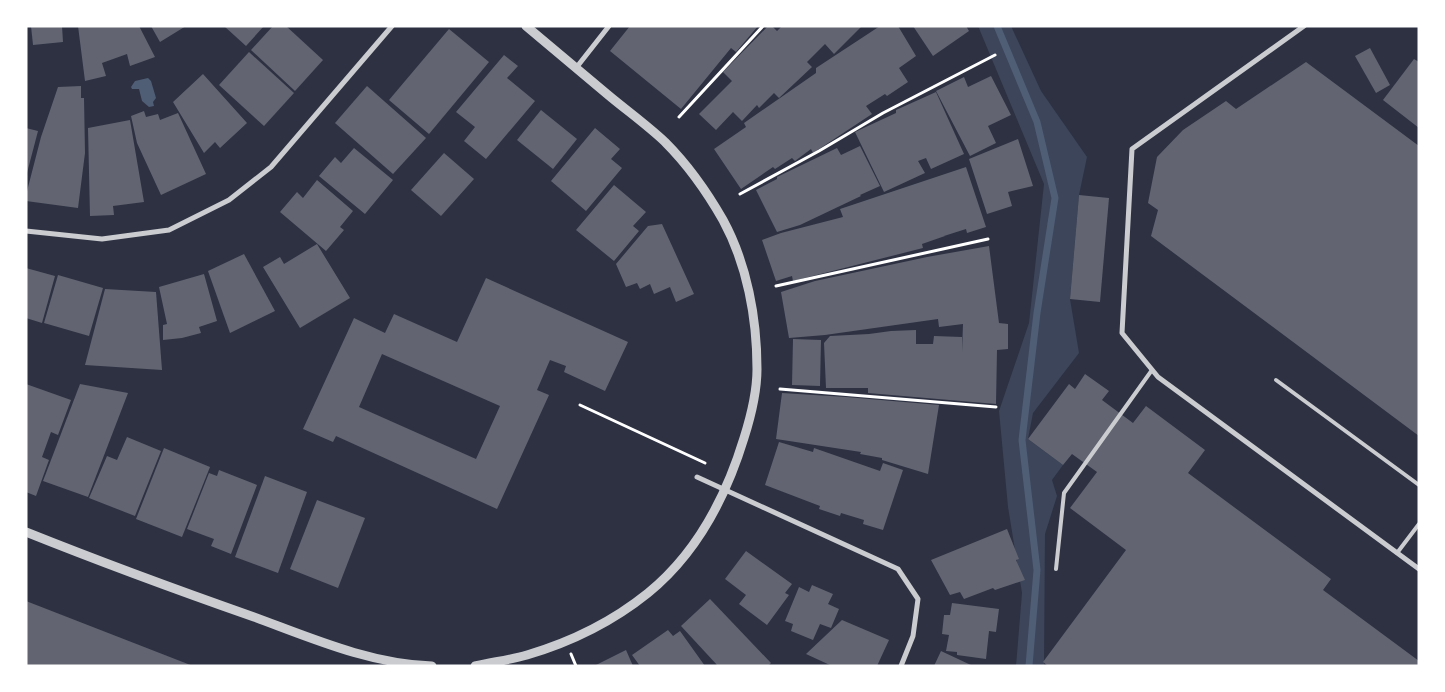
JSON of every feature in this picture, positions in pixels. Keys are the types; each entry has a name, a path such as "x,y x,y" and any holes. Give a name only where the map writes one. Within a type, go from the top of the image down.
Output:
{"street":[{"path":"26,231 102,239 169,230 229,200 271,167 392,26"},
{"path":"475,666 526,656 566,642 602,624 649,592 677,565 710,521 725,490 752,412 757,370 750,295 738,254 723,220 699,183 665,142 526,26"},
{"path":"576,68 609,26"},
{"path":"1304,26 1132,149 1122,332 1158,377 1419,569"},
{"path":"697,477 898,569 918,599 913,636 900,666"},
{"path":"26,532 98,561 329,644 370,662 432,666"}],"lane":[{"path":"1056,570 1064,493 1152,370"},
{"path":"1276,380 1419,485"},
{"path":"1397,554 1419,524"}],"path":[{"path":"679,117 763,26"},
{"path":"740,194 819,151 883,113 995,55"},
{"path":"776,286 988,239"},
{"path":"780,389 996,407"},
{"path":"580,405 705,463"}],"shaded area":[{"path":"978,26 1011,26 1041,91 1087,157 1079,195 1070,299 1079,353 1033,413 1028,439 1063,465 1052,480 1057,496 1045,534 1044,666 1016,666 1022,593 1008,507 999,411 1029,323 1044,184"},
{"path":"148,78 151,81 156,98 153,102 154,106 149,107 142,101 139,89 132,89 131,87 135,81"}],"building":[{"path":"31,26 62,26 63,42 33,45"},
{"path":"78,26 139,26 155,57 130,66 127,54 102,63 106,76 85,81"},
{"path":"151,26 186,26 160,42"},
{"path":"224,26 264,26 246,46"},
{"path":"273,26 286,26 323,60 295,91 251,50"},
{"path":"630,26 758,26 736,52 731,48 681,109 610,51"},
{"path":"768,26 772,26 777,31 782,26 862,26 834,54 825,44 807,62 812,67 779,98 774,93 759,108 757,105 742,121 733,112 716,130 699,114 732,81 723,72"},
{"path":"880,26 898,26 916,56 899,68 908,82 887,96 885,94 866,106 872,114 813,153 811,149 795,161 792,158 775,169 773,167 741,189 714,149 746,127 744,123 816,73 816,68"},
{"path":"913,26 966,26 969,31 933,56"},
{"path":"449,29 489,62 429,134 389,100"},
{"path":"1370,48 1390,85 1376,93 1355,56"},
{"path":"249,52 294,93 264,126 219,85"},
{"path":"504,55 518,66 507,78 535,101 486,159 464,141 475,127 456,112"},
{"path":"1414,59 1419,62 1419,128 1383,100"},
{"path":"1306,62 1419,146 1419,436 1151,236 1158,210 1148,203 1157,157 1183,130 1226,101 1236,109"},
{"path":"203,74 247,123 220,148 215,142 204,153 173,102"},
{"path":"991,76 1011,115 988,126 996,143 970,156 936,91 964,77 968,87"},
{"path":"81,86 81,98 84,98 85,153 78,208 26,201 41,137 58,87"},
{"path":"367,86 426,138 393,174 335,123"},
{"path":"936,92 964,154 931,169 926,158 918,161 925,173 884,192 855,132 896,113 896,110"},
{"path":"541,110 577,139 553,169 517,140"},
{"path":"144,111 146,117 158,114 160,120 178,113 206,174 161,195 137,143 131,116"},
{"path":"130,120 144,202 113,206 114,215 90,216 88,128"},
{"path":"26,128 38,131 27,173 26,173"},
{"path":"595,128 620,149 611,159 622,168 586,211 551,181"},
{"path":"1018,139 1033,186 1008,192 1012,206 987,214 969,159"},
{"path":"860,146 880,186 800,225 777,232 756,190 777,179 777,177 837,148 841,155"},
{"path":"354,148 393,180 365,214 319,176 335,157 341,163"},
{"path":"444,153 474,179 441,216 411,190"},
{"path":"966,167 986,227 967,233 966,229 944,236 922,244 923,248 793,281 792,276 776,281 762,240 781,233 843,217 840,209"},
{"path":"317,180 353,211 340,227 344,230 326,251 280,212 297,192 303,198"},
{"path":"614,185 646,212 633,226 639,231 614,261 576,230"},
{"path":"1079,195 1109,198 1100,302 1070,299"},
{"path":"662,224 694,294 676,302 670,287 654,294 650,284 640,289 637,283 626,287 616,264 648,226"},
{"path":"317,244 350,298 300,328 263,267 280,257 284,264"},
{"path":"989,246 999,323 1008,324 1008,349 997,350 996,404 868,393 868,388 826,388 824,343 830,336 916,330 916,344 933,344 934,336 962,337 962,352 963,324 939,327 938,319 825,335 789,338 781,292 815,281"},
{"path":"244,254 275,311 230,333 208,271"},
{"path":"26,268 55,276 42,323 26,318"},
{"path":"204,274 217,321 199,327 201,333 163,340 163,325 167,324 159,287"},
{"path":"58,275 103,288 89,336 44,323"},
{"path":"486,278 628,342 605,391 564,372 566,366 550,360 537,390 549,395 497,509 336,436 333,442 303,429 354,318 385,333 394,314 457,342","holes":["382,354 500,406 476,459 359,407"]},
{"path":"105,289 156,292 162,370 85,365"},
{"path":"793,339 821,340 820,386 792,385"},
{"path":"1085,374 1109,391 1102,400 1133,423 1146,406 1205,450 1188,473 1331,579 1323,590 1419,661 1419,666 1048,666 1043,662 1126,550 1070,508 1097,472 1072,454 1063,465 1028,439 1069,384 1075,389"},
{"path":"26,384 71,400 58,435 51,432 42,457 49,460 36,496 26,492"},
{"path":"80,384 128,393 88,497 43,481"},
{"path":"782,393 939,405 928,474 882,460 882,458 860,454 861,452 776,439"},
{"path":"127,437 161,451 135,516 89,498 107,456 117,460"},
{"path":"779,442 813,452 814,448 880,471 883,463 903,470 883,530 863,524 864,520 841,513 840,516 819,509 820,506 765,485"},
{"path":"164,448 210,467 182,537 136,519"},
{"path":"219,470 257,485 231,554 211,546 214,539 187,529 209,473 217,476"},
{"path":"265,476 307,492 278,573 235,557"},
{"path":"317,500 365,518 338,588 290,569"},
{"path":"1007,529 1019,559 1016,560 1025,580 995,590 993,588 964,599 960,592 950,595 931,560"},
{"path":"746,551 792,584 785,593 789,595 767,625 739,604 746,595 725,579"},
{"path":"812,585 833,594 828,604 839,609 831,628 820,624 813,640 791,631 793,624 785,621 799,587 809,592"},
{"path":"710,599 771,663 768,666 718,666 681,626"},
{"path":"26,601 193,666 26,666"},
{"path":"952,603 999,609 996,632 989,631 986,659 957,655 957,652 946,651 949,635 942,634 944,615 950,615"},
{"path":"842,620 889,640 877,666 832,666 806,654"},
{"path":"668,630 673,636 680,631 705,666 640,666 632,655"},
{"path":"626,650 633,666 594,666"},
{"path":"941,651 973,666 934,666"}],"waterway":[{"path":"997,26 1037,122 1055,198 1037,313 1022,440 1037,570 1029,666"}]}
